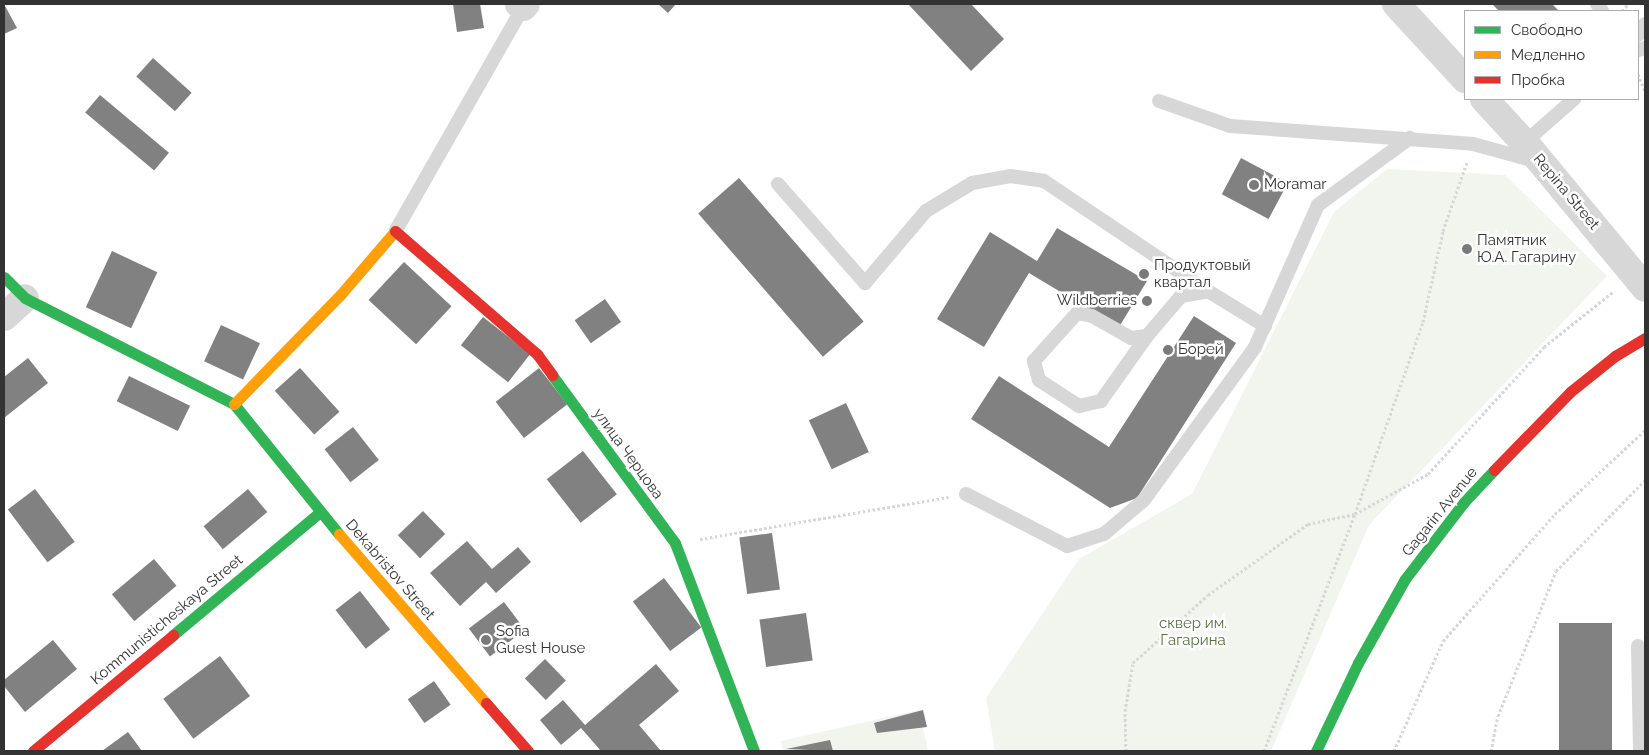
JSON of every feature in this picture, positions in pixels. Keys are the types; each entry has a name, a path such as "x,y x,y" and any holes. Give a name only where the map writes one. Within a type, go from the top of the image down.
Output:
{"street":[{"path":"1396,4 1464,78"},
{"name":"Repina Street","path":"1485,100 1533,153 1640,282"},
{"path":"234,404 341,294 396,230"},
{"name":"улица Черцова","path":"396,230 537,354 675,543 754,751"},
{"name":"Dekabristov Street","path":"4,277 25,298 234,404 320,512 528,751"},
{"path":"4,316 25,298"},
{"name":"Gagarin Avenue","path":"1316,751 1358,663 1405,579 1464,502 1570,392 1615,356 1645,338"},
{"name":"Kommunisticheskaya Street","path":"33,751 320,512"}],"lane":[{"path":"396,230 523,5"},
{"path":"1159,101 1230,126 1410,138 1473,144 1533,153 1573,100"},
{"path":"966,494 1067,546 1104,534 1144,500 1255,347 1318,205 1410,138"},
{"path":"778,184 865,283 926,211 972,183 1010,176 1044,181 1208,291 1265,326"},
{"path":"1147,336 1131,338 1092,316 1077,313 1034,361 1039,380 1079,406 1101,401 1147,336 1180,296 1208,291"},
{"path":"1638,646 1640,751"}],"path":[{"path":"1639,76 1645,91"},
{"path":"1264,751 1354,514 1423,322 1443,231 1473,144"},
{"path":"1126,751 1125,711 1133,663 1208,595 1308,524 1354,514 1428,474 1544,347 1592,306 1640,282"},
{"path":"1394,751 1443,641 1555,514 1645,430"},
{"path":"1491,751 1498,716 1556,571 1645,480"},
{"path":"675,543 966,494"}],"green space":[{"name":"сквер им. Гагарина","path":"1387,169 1505,175 1607,276 1369,525 1271,751 995,751 986,698 1079,559 1192,494 1334,212"},
{"path":"919,710 928,751 783,751 781,741"}],"building":[{"path":"4,4 17,28 4,34"},
{"path":"453,4 480,4 484,28 457,32"},
{"path":"658,4 676,4 668,13"},
{"path":"908,4 971,4 1004,39 971,71"},
{"path":"1492,4 1552,4 1558,10 1498,10"},
{"path":"153,58 192,93 175,111 136,77"},
{"path":"100,95 169,153 154,170 85,113"},
{"path":"1241,158 1288,183 1269,219 1222,194"},
{"path":"739,178 864,321 823,357 698,213"},
{"path":"1057,228 1147,281 1119,327 1029,273 984,347 937,319 990,232 1037,261"},
{"path":"112,251 157,272 131,328 86,307"},
{"path":"404,262 452,306 416,344 369,300"},
{"path":"605,299 621,322 591,343 575,320"},
{"path":"1194,316 1236,343 1137,498 1110,508 971,419 999,376 1109,447"},
{"path":"483,317 530,354 508,382 461,345"},
{"path":"221,325 260,343 243,379 204,361"},
{"path":"28,358 48,383 4,418 4,377"},
{"path":"300,368 339,412 314,435 275,391"},
{"path":"539,368 567,404 524,438 496,402"},
{"path":"129,376 190,406 178,431 117,401"},
{"path":"846,403 869,452 832,469 809,420"},
{"path":"353,427 379,460 350,482 325,449"},
{"path":"583,451 617,494 581,523 547,479"},
{"path":"35,489 75,542 48,562 8,509"},
{"path":"248,489 267,512 223,549 204,526"},
{"path":"423,511 445,534 420,558 398,535"},
{"path":"772,533 780,589 747,594 739,538"},
{"path":"467,541 492,569 518,547 531,562 496,593 486,582 460,606 430,573"},
{"path":"154,559 176,586 134,621 112,594"},
{"path":"664,578 701,628 670,651 633,601"},
{"path":"360,591 390,630 366,649 336,610"},
{"path":"504,602 525,630 490,656 469,628"},
{"path":"806,613 813,661 766,667 759,620"},
{"path":"1559,623 1612,623 1612,751 1559,751"},
{"path":"53,640 77,669 25,712 4,686 4,680"},
{"path":"220,656 250,696 193,739 163,699"},
{"path":"545,659 566,681 546,700 525,678"},
{"path":"656,664 679,691 639,725 661,751 601,751 581,728 561,745 540,720 563,700 585,725"},
{"path":"434,681 451,705 424,723 408,699"},
{"path":"923,710 927,727 877,733 874,723"},
{"path":"128,732 142,751 102,751"},
{"path":"830,740 833,751 786,749"}],"traffic: fast":[{"path":"4,277 25,298 234,404 339,534"},
{"path":"552,375 675,543 754,751"},
{"path":"1316,751 1358,663 1405,579 1464,502 1494,470"},
{"path":"173,635 320,512"}],"traffic: slow":[{"path":"234,404 341,294 395,231"},
{"path":"339,534 486,703"}],"traffic: jam":[{"path":"395,231 537,354 552,375"},
{"path":"1494,470 1570,392 1615,356 1645,338"},
{"path":"33,751 173,635"},
{"path":"486,703 528,751"}],"place":[{"name":"Moramar","path":"1254,185"},
{"name":"Памятник Ю.А. Гагарину","path":"1467,249"},
{"name":"Продуктовый квартал","path":"1144,274"},
{"name":"Wildberries","path":"1147,301"},
{"name":"Борей","path":"1168,350"},
{"name":"Sofia Guest House","path":"486,640"}]}
